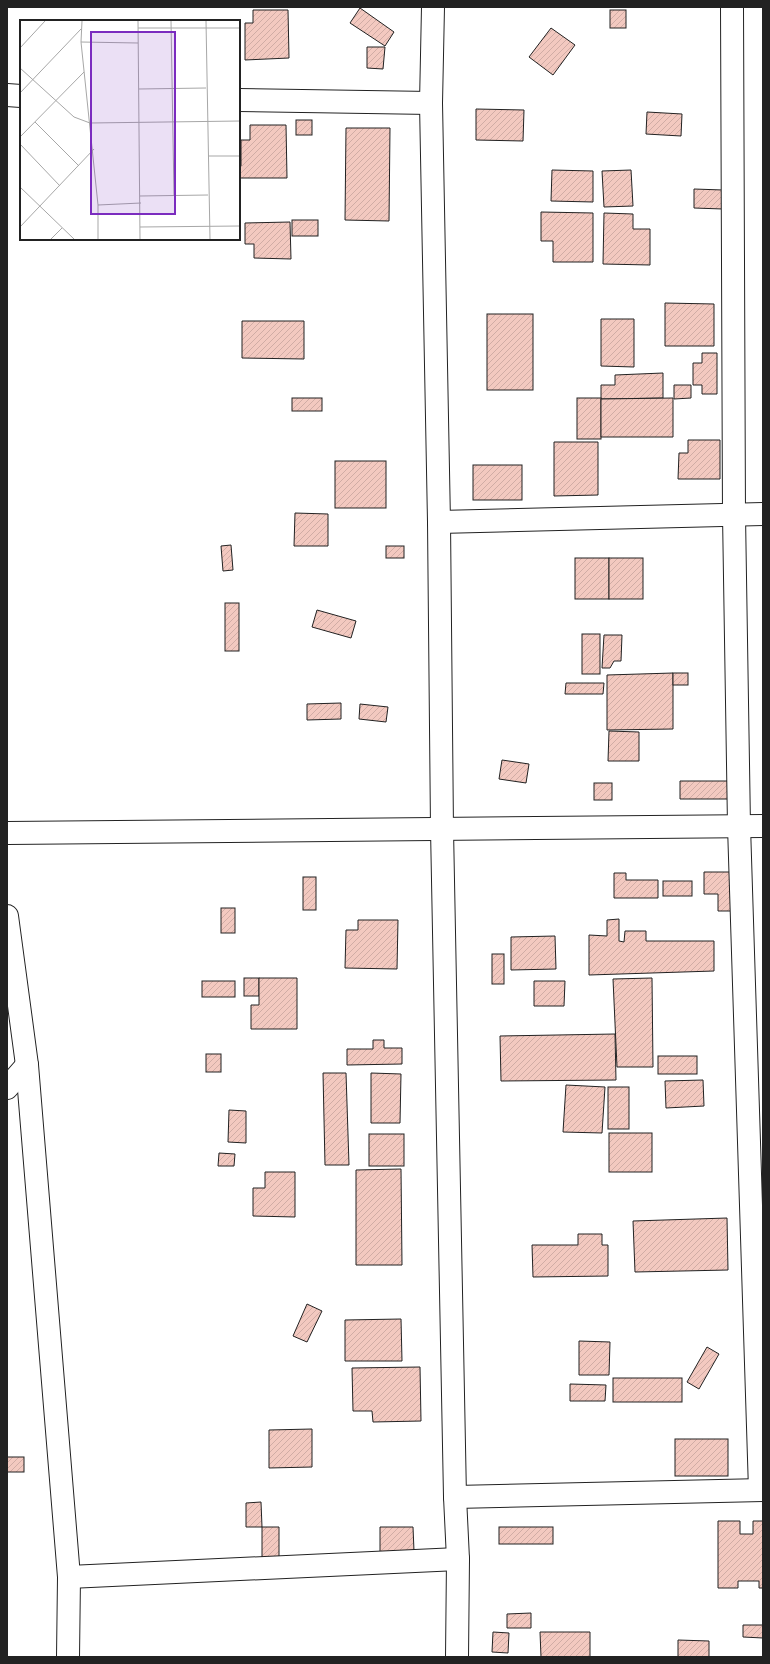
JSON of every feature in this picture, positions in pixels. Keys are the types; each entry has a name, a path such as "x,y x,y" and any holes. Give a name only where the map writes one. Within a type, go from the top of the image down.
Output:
{"street":[{"path":"432,7 431,103 439,522 442,829 455,1497 458,1560 457,1657"},
{"path":"455,1497 761,1490 739,826 734,515 732,7"},
{"path":"7,95 20,96"},
{"path":"240,100 431,103"},
{"path":"439,522 763,514"},
{"path":"7,833 763,826"},
{"path":"7,916 27,1065 69,1577 68,1657"},
{"path":"7,1088 27,1065"},
{"path":"69,1577 458,1560"}],"building":[{"path":"360,8 394,32 385,46 350,23"},
{"path":"253,10 288,10 289,58 245,60 245,23 253,23"},
{"path":"610,10 626,10 626,28 610,28"},
{"path":"551,28 575,45 553,75 529,57"},
{"path":"367,47 385,47 383,69 367,68"},
{"path":"476,109 524,110 523,141 476,140"},
{"path":"647,112 682,114 681,136 646,134"},
{"path":"296,120 312,120 312,135 296,135"},
{"path":"250,125 286,125 287,178 240,178 241,140 250,140"},
{"path":"346,128 390,128 389,221 345,220"},
{"path":"552,170 593,171 593,202 551,201"},
{"path":"631,170 633,206 604,207 602,171"},
{"path":"694,189 723,190 723,209 694,208"},
{"path":"541,212 593,213 593,262 553,262 553,241 541,241"},
{"path":"604,213 633,214 633,229 650,229 650,265 603,264"},
{"path":"292,220 318,220 318,236 292,236"},
{"path":"290,222 291,259 254,258 254,244 245,244 245,223"},
{"path":"665,303 714,304 714,346 665,346"},
{"path":"487,314 533,314 533,390 487,390"},
{"path":"601,319 634,319 634,367 601,366"},
{"path":"242,321 304,321 304,359 242,358"},
{"path":"702,353 717,353 717,394 702,394 702,385 693,385 693,363 702,363"},
{"path":"663,373 663,398 601,399 601,385 615,385 615,375"},
{"path":"674,385 691,385 691,398 674,399"},
{"path":"292,398 322,398 322,411 292,411"},
{"path":"577,398 601,398 601,439 577,439"},
{"path":"673,398 673,437 601,437 601,399"},
{"path":"688,440 720,440 720,479 678,479 679,453 688,453"},
{"path":"554,442 598,442 598,495 554,496"},
{"path":"335,461 386,461 386,508 335,508"},
{"path":"473,465 522,465 522,500 473,500"},
{"path":"295,513 328,514 328,546 294,546"},
{"path":"231,545 233,570 223,571 221,546"},
{"path":"386,546 404,546 404,558 386,558"},
{"path":"575,558 609,558 609,599 575,599"},
{"path":"609,558 643,558 643,599 609,599"},
{"path":"225,603 239,603 239,651 225,651"},
{"path":"317,610 356,621 351,638 312,627"},
{"path":"582,634 600,634 600,674 582,674"},
{"path":"604,635 622,635 621,661 614,661 610,668 602,668"},
{"path":"673,673 673,729 607,730 607,675"},
{"path":"673,673 688,673 688,685 673,685"},
{"path":"566,683 604,683 603,694 565,694"},
{"path":"341,703 341,719 307,720 307,704"},
{"path":"360,704 388,707 386,722 359,719"},
{"path":"609,731 639,732 639,761 608,761"},
{"path":"502,760 529,764 526,783 499,779"},
{"path":"680,781 731,781 730,799 680,799"},
{"path":"594,783 612,783 612,800 594,800"},
{"path":"704,872 736,872 736,911 718,911 718,894 704,894"},
{"path":"614,873 626,873 626,880 658,880 658,898 614,898"},
{"path":"303,877 316,877 316,910 303,910"},
{"path":"663,881 692,881 692,896 663,896"},
{"path":"221,908 235,908 235,933 221,933"},
{"path":"619,919 619,941 624,942 625,931 646,931 646,941 714,941 714,971 589,975 589,935 607,936 607,920"},
{"path":"358,920 398,920 397,969 345,968 346,930 358,930"},
{"path":"555,936 556,969 511,970 511,937"},
{"path":"492,954 504,954 504,984 492,984"},
{"path":"244,978 259,978 259,996 244,996"},
{"path":"259,978 297,978 297,1029 251,1029 251,1005 259,1005"},
{"path":"652,978 653,1067 617,1067 613,979"},
{"path":"202,981 235,981 235,997 202,997"},
{"path":"534,981 565,981 564,1006 534,1006"},
{"path":"615,1034 616,1080 501,1081 500,1036"},
{"path":"373,1040 384,1040 384,1048 402,1048 402,1064 347,1065 347,1049 373,1049"},
{"path":"206,1054 221,1054 221,1072 206,1072"},
{"path":"658,1056 697,1056 697,1074 658,1074"},
{"path":"323,1073 346,1073 349,1165 325,1165"},
{"path":"371,1073 401,1074 400,1123 371,1123"},
{"path":"703,1080 704,1106 666,1108 665,1081"},
{"path":"566,1085 605,1087 602,1133 563,1132"},
{"path":"608,1087 629,1087 629,1129 608,1129"},
{"path":"229,1110 246,1111 246,1143 228,1142"},
{"path":"609,1133 652,1133 652,1172 609,1172"},
{"path":"369,1134 404,1134 404,1166 369,1166"},
{"path":"219,1153 235,1154 234,1166 218,1166"},
{"path":"401,1169 402,1265 356,1265 356,1170"},
{"path":"265,1172 295,1172 295,1217 253,1216 253,1188 265,1188"},
{"path":"727,1218 728,1270 635,1272 633,1221"},
{"path":"578,1234 602,1234 602,1245 608,1245 608,1276 533,1277 532,1245 578,1245"},
{"path":"307,1304 322,1311 307,1342 293,1336"},
{"path":"401,1319 402,1361 345,1361 345,1320"},
{"path":"579,1341 610,1342 609,1375 579,1375"},
{"path":"707,1347 719,1354 699,1389 687,1382"},
{"path":"420,1367 421,1421 373,1422 372,1411 353,1411 352,1368"},
{"path":"613,1378 682,1378 682,1402 613,1402"},
{"path":"570,1384 606,1385 605,1401 570,1401"},
{"path":"312,1429 312,1467 269,1468 269,1430"},
{"path":"675,1439 728,1439 728,1476 675,1476"},
{"path":"7,1457 24,1457 24,1472 7,1472"},
{"path":"261,1502 262,1527 246,1527 246,1503"},
{"path":"718,1521 740,1521 740,1534 753,1534 753,1521 763,1521 763,1588 759,1588 759,1581 738,1581 738,1588 718,1588"},
{"path":"262,1527 279,1527 279,1561 262,1562"},
{"path":"380,1527 413,1527 414,1551 380,1552"},
{"path":"499,1527 553,1527 553,1544 499,1544"},
{"path":"531,1613 531,1628 507,1628 507,1614"},
{"path":"743,1625 763,1625 763,1638 743,1637"},
{"path":"493,1632 509,1633 508,1653 492,1652"},
{"path":"540,1632 590,1632 590,1657 541,1657"},
{"path":"678,1640 709,1641 709,1657 678,1657"}]}
